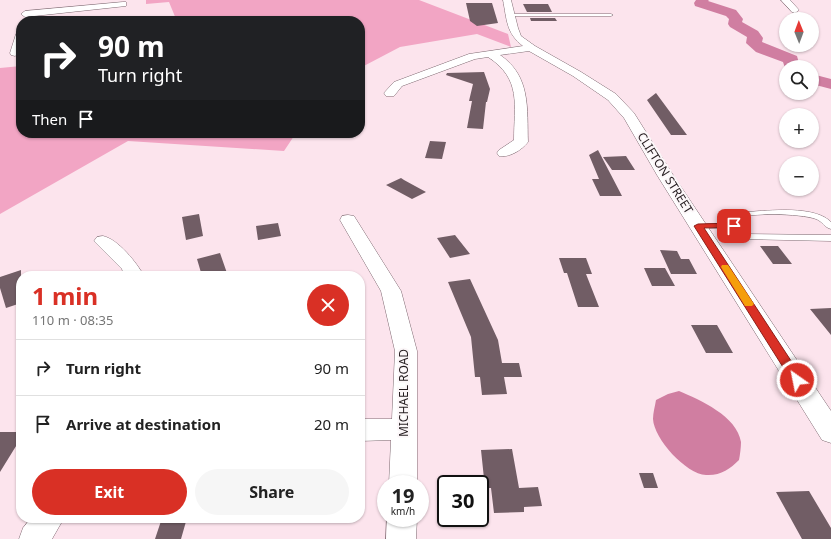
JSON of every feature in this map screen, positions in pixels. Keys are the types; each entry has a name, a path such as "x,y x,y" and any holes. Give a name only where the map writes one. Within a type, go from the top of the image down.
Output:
{"street":[{"name":"CLIFTON STREET","path":"507,0 517,37 530,48 577,74 612,97 629,116 831,432"},
{"path":"785,0 795,10"},
{"path":"25,16 28,4"},
{"path":"33,16 123,4"},
{"path":"390,93 398,84 473,56 530,48"},
{"path":"489,53 507,66 514,75 520,88 521,142 504,153"},
{"name":"MICHAEL ROAD","path":"348,220 368,250 391,291 406,351 402,475"},
{"path":"103,241 130,267 132,271"},
{"path":"365,430 404,429"},
{"path":"34,539 45,523"},
{"path":"401,539 402,527"}],"lane":[{"path":"510,14 611,15"},
{"path":"831,227 821,217 793,214 736,214 729,217 742,236 831,238"},
{"path":"698,226 734,226"}],"shaded area":[{"path":"146,0 419,0 508,34 511,47 477,34 400,47 365,65 365,16 175,16 169,2 146,4"},
{"path":"16,66 16,138 293,138 284,151 128,141 0,214 0,68"},
{"path":"679,391 707,404 733,424 741,442 739,460 728,469 720,473 706,475 689,469 672,454 659,436 653,419 656,400 668,394"}],"building":[{"path":"466,3 492,3 498,23 477,26 470,21"},
{"path":"523,4 548,4 552,12 527,12"},
{"path":"530,18 555,18 557,21 531,21"},
{"path":"484,72 490,89 486,102 483,129 467,128 472,101 469,101 473,84 446,75 447,73"},
{"path":"656,93 687,135 671,135 647,100"},
{"path":"430,141 446,142 442,159 425,158"},
{"path":"598,150 622,196 600,196 592,179 599,179 589,155"},
{"path":"626,156 635,170 612,170 603,157"},
{"path":"401,178 426,192 412,199 386,185"},
{"path":"199,214 203,236 186,240 182,217"},
{"path":"278,223 281,236 258,240 256,226"},
{"path":"455,235 470,254 450,258 437,238"},
{"path":"760,246 778,246 792,264 773,264"},
{"path":"660,250 677,251 681,259 689,259 697,274 671,274"},
{"path":"220,253 226,271 201,271 197,259"},
{"path":"559,258 586,258 592,274 586,274 599,307 578,307 567,273 564,273"},
{"path":"644,268 665,268 675,286 652,286"},
{"path":"16,272 16,305 6,308 0,288 0,277"},
{"path":"470,279 498,340 502,363 519,363 522,377 504,377 507,394 482,395 480,377 475,377 471,337 448,282"},
{"path":"831,308 831,335 810,309"},
{"path":"691,325 717,325 733,353 706,353"},
{"path":"0,432 16,432 16,446 0,472"},
{"path":"512,449 519,488 538,487 542,506 524,507 524,512 494,513 491,488 489,488 489,475 484,475 481,450"},
{"path":"639,473 653,473 658,488 644,488"},
{"path":"809,491 831,528 831,539 802,539 776,492"},
{"path":"160,523 186,523 181,539 155,539"}],"waterway":[{"path":"703,0 700,3 731,13 736,19 735,24 753,34 755,38 754,43 758,46 791,60"},
{"path":"819,81 831,84"}],"slow traffic":[{"path":"725,267 749,304"}],"route":[{"path":"734,226 698,226 797,380"}]}
